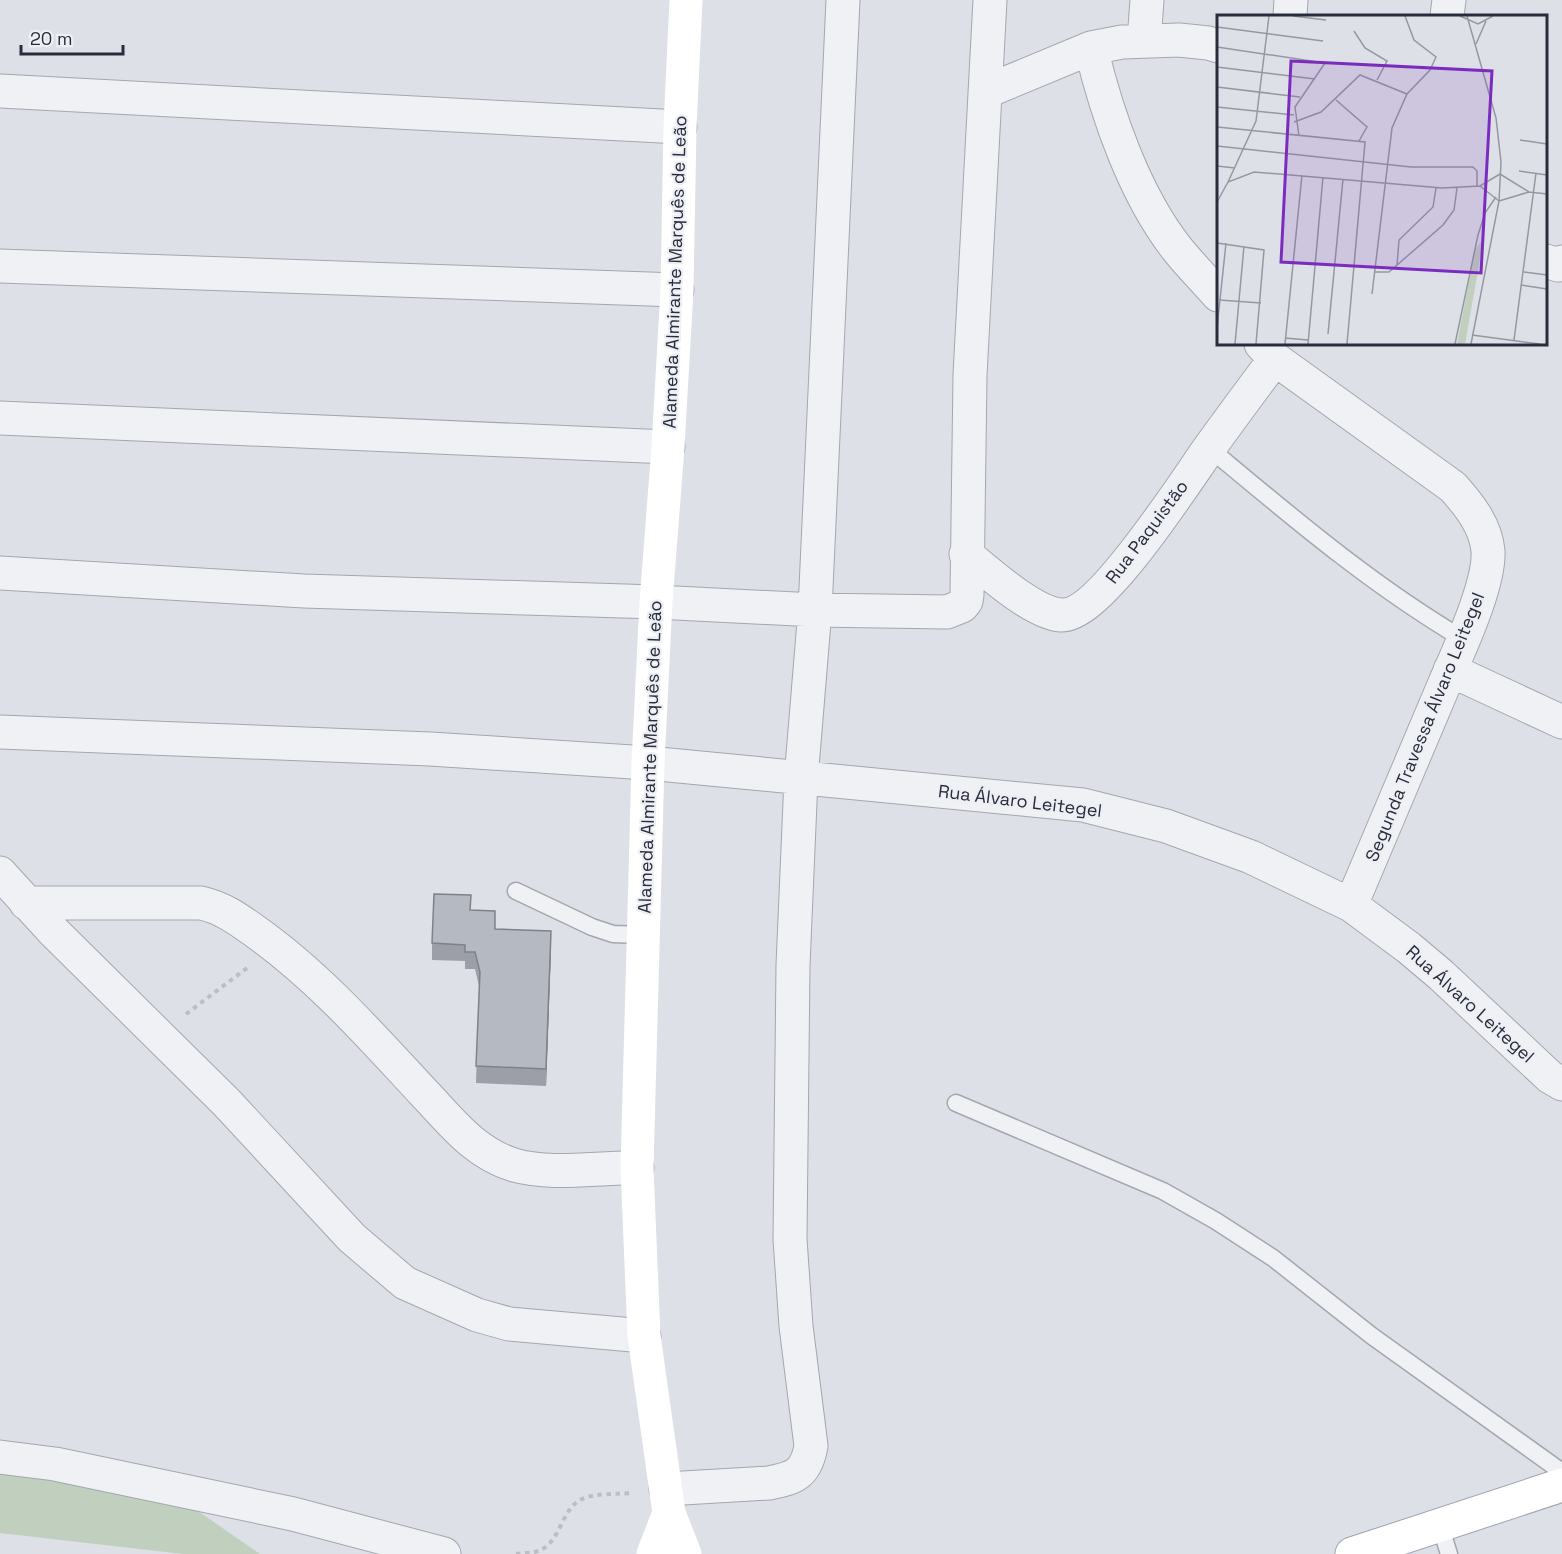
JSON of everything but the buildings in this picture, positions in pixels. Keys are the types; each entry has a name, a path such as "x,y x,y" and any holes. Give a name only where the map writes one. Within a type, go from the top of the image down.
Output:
{"main road":[{"name":"Alameda Almirante Marquês de Leão","path":"685,1554 668,1501 644,1336 636,1168 648,763 656,602 677,290 680,127 686,0"},
{"path":"1352,1554 1445,1540 1562,1485"},
{"name":"Alameda Almirante Marquês de Leão","path":"653,1554 668,1501"}],"street":[{"path":"668,1501 785,1480 798,1474 808,1460 811,1446 796,1326 790,1208 792,989 801,779 815,610 843,0"},
{"path":"0,573 304,591 656,602 815,610 934,613 954,610 966,601 970,375 990,0"},
{"path":"1144,41 1147,0"},
{"path":"1290,15 1291,0"},
{"path":"1447,15 1449,0"},
{"path":"984,92 1091,48 1144,41 1179,40 1217,46"},
{"path":"1091,48 1112,119 1145,198 1177,249 1217,294"},
{"path":"0,91 680,127"},
{"path":"1547,262 1558,265 1562,262"},
{"path":"0,266 677,290"},
{"name":"Rua Paquistão","path":"966,554 1022,598 1050,612 1061,615 1069,614 1092,601 1141,545 1209,448 1268,351"},
{"name":"Segunda Travessa Álvaro Leitegel","path":"1268,351 1453,487 1470,506 1484,535 1488,550 1483,586 1463,639 1351,905"},
{"path":"0,418 668,447"},
{"path":"1450,670 1562,722"},
{"name":"Rua Álvaro Leitegel","path":"0,732 430,749 648,763 1083,805 1166,826 1251,858 1351,905 1442,975 1550,1077 1562,1084"},
{"path":"0,873 26,903 227,1103 352,1238 405,1283 477,1315 509,1324 644,1336"},
{"path":"26,903 201,903 226,911 276,946 331,995 457,1129 485,1152 514,1165 540,1169 636,1168"},
{"path":"0,1457 55,1464 293,1514 444,1554"}],"lane":[{"path":"1209,448 1329,548 1463,639"},
{"path":"516,891 592,927 613,934 642,935"},
{"path":"956,1103 1163,1191 1216,1221 1273,1258 1372,1336 1562,1472"}],"path":[{"path":"158,1035 276,946"},
{"path":"516,1554 537,1552 548,1545 557,1536 568,1510 585,1497 668,1501"}],"green space":[{"path":"0,1471 172,1493 260,1554 183,1554 0,1533"}]}
